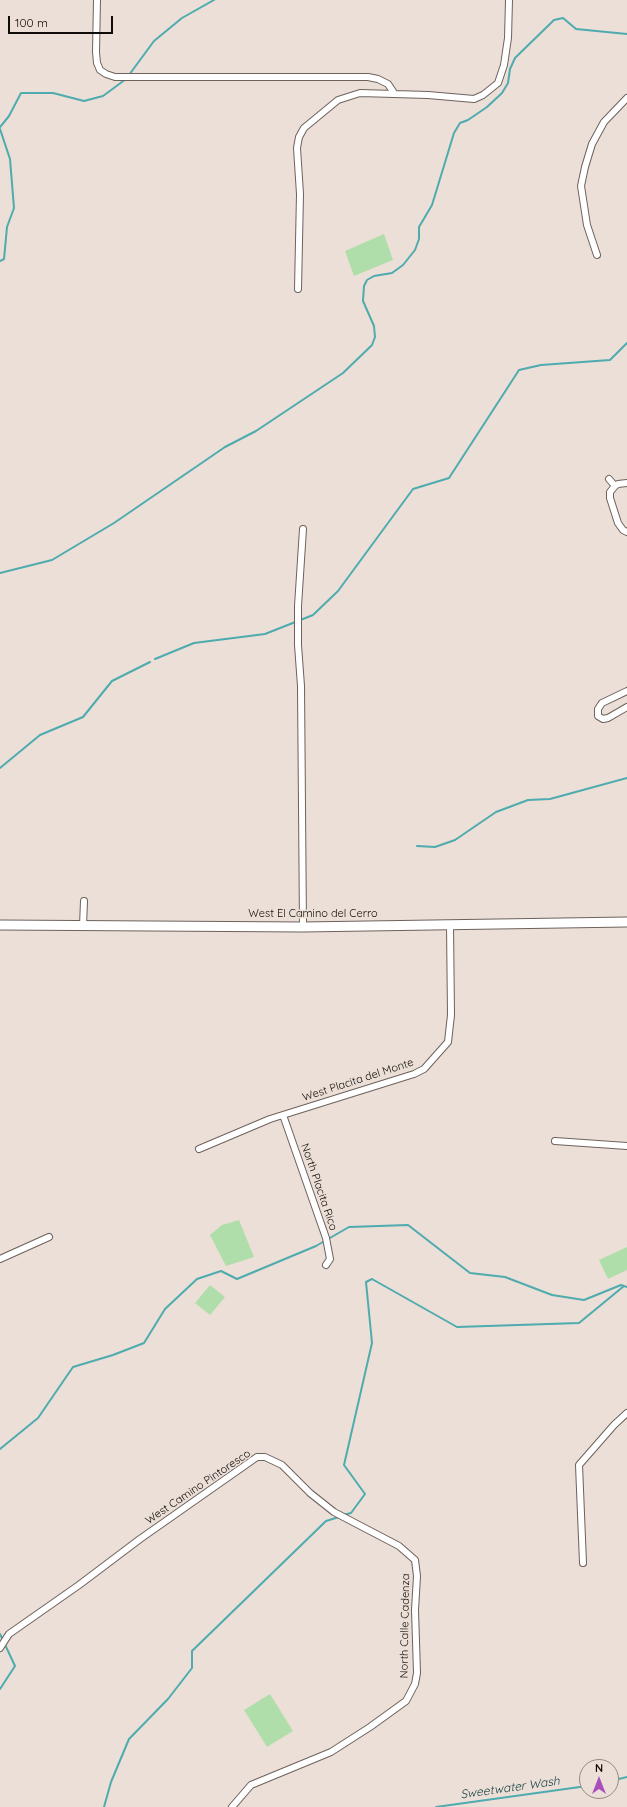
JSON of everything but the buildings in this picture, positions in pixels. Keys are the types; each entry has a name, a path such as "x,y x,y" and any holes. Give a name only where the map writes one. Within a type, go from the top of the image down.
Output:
{"street":[{"path":"97,0 97,63 100,70 115,77 368,77 378,78 388,84 394,93"},
{"path":"298,289 300,194 298,148 299,137 304,128 313,118 338,100 360,93 428,94 474,99 491,90 498,83 504,65 508,38 509,0"},
{"path":"597,255 583,208 581,186 592,144 604,122 627,98"},
{"path":"609,479 615,486"},
{"path":"627,484 618,484 610,492 610,498 618,523 623,530 627,532"},
{"path":"302,529 298,606 298,645 300,686 303,927"},
{"path":"627,691 602,703 598,709 598,716 603,719 608,718 627,707"},
{"path":"83,926 84,902"},
{"name":"West El Camino del Cerro","path":"0,925 303,927 627,922"},
{"name":"West Placita del Monte","path":"199,1149 283,1115 414,1074 424,1069 448,1042 450,1030 450,925"},
{"name":"North Placita Rico","path":"283,1115 326,1238 330,1259 326,1266"},
{"path":"555,1141 627,1146"},
{"path":"0,1258 49,1237"},
{"path":"583,1563 579,1465 614,1425 627,1413"},
{"name":"West Camino Pintoresco","path":"0,1648 9,1634 79,1585 140,1539 257,1457 265,1457 282,1466 310,1493 334,1512 399,1546 415,1560"},
{"name":"North Calle Cadenza","path":"232,1807 251,1785 331,1752 370,1727 406,1701 415,1684 417,1673 415,1610 417,1576 415,1560"}],"green space":[{"path":"384,234 393,260 354,276 345,251"},
{"path":"239,1220 254,1257 226,1266 210,1235 222,1225"},
{"path":"627,1247 627,1270 608,1279 599,1260"},
{"path":"210,1285 225,1297 210,1315 195,1303"},
{"path":"270,1694 293,1731 267,1747 244,1710"}],"waterway":[{"path":"129,75 154,41 182,18 214,0"},
{"path":"0,573 52,560 114,523 225,447 256,431 343,373 372,345 375,337 374,326 363,301 364,286 367,280 374,276 392,273 403,265 415,250 419,239 419,227 432,205 454,133 460,123 468,120 487,107 502,93 508,83 510,69 515,58 554,20 563,18 576,29 627,34"},
{"path":"0,127 9,116 21,93 53,93 84,101 103,96 126,79"},
{"path":"0,129 10,159 14,208 7,227 4,259 0,261"},
{"path":"155,659 194,643 265,634 313,615 338,591 413,489 449,478 519,370 541,365 610,360 627,343"},
{"path":"0,768 40,735 83,717 112,681 150,662"},
{"path":"417,846 435,847 455,840 496,812 528,800 550,799 627,778"},
{"path":"0,1449 38,1418 73,1367 113,1355 144,1343 165,1309 197,1279 221,1271 237,1279 316,1246 349,1227 408,1225 470,1273 505,1277 552,1295 584,1300 621,1285 627,1287"},
{"path":"343,1515 351,1513 365,1494 344,1465 372,1343 366,1282 372,1279 457,1327 579,1323 624,1286"},
{"path":"104,1807 111,1782 129,1739 168,1699 192,1668 192,1651 326,1521 339,1517"},
{"path":"0,1634 15,1666 0,1689"},
{"name":"Sweetwater Wash","path":"619,1779 627,1777"},
{"name":"Sweetwater Wash","path":"436,1807 579,1787"}]}
